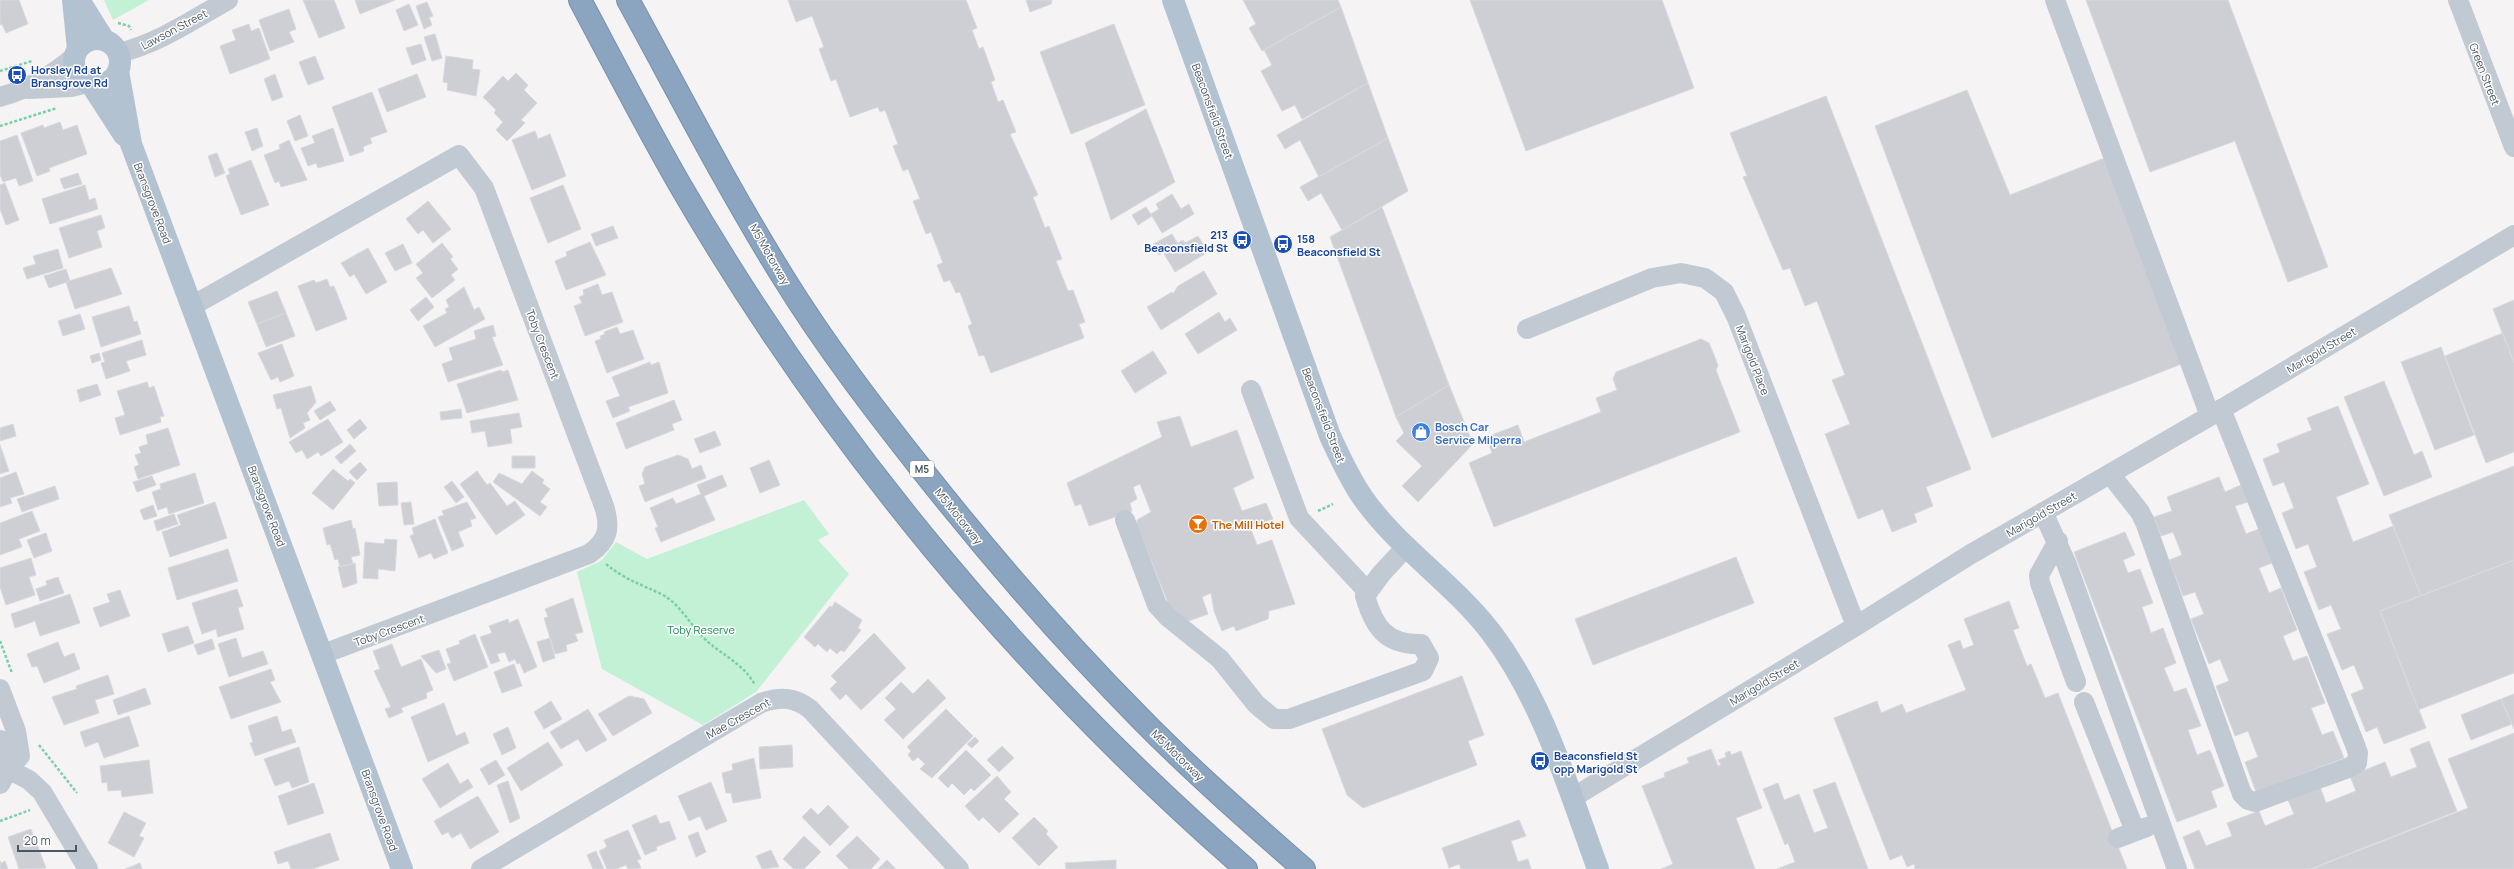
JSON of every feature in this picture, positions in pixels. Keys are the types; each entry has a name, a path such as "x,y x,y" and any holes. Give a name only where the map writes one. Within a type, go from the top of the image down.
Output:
{"highway":[{"path":"580,0 681,185 734,273 839,427 906,516 968,590 1047,679 1194,824 1246,869"},
{"name":"M5 Motorway","path":"628,0 704,140 784,279 873,408 970,530 1056,630 1141,719 1230,804 1304,869"}],"main road":[{"path":"73,0 76,71 80,77 90,83 105,83 113,55 89,40 76,53"},
{"name":"Bransgrove Road","path":"79,0 113,55 131,144 323,654 402,869"},
{"name":"Beaconsfield Street","path":"1173,0 1330,436 1344,468 1363,498 1407,546 1469,606 1507,655 1543,725 1598,869"},
{"name":"Bransgrove Road","path":"90,83 131,144"}],"street":[{"name":"Lawson Street","path":"113,55 140,48 157,40 228,0"},
{"path":"2056,0 2216,413 2354,742 2358,753 2357,763 2348,768 2256,802 2248,800 2242,794 2145,522 2140,512 2110,474"},
{"name":"Green Street","path":"2458,0 2514,147"},
{"path":"27,89 63,66 76,53"},
{"path":"0,97 27,89 71,87 90,83"},
{"name":"Toby Crescent","path":"192,306 460,155 484,188 604,506 608,520 608,531 604,541 592,552 323,654"},
{"name":"Marigold Street","path":"1572,798 1856,626 1971,554 2216,413 2514,235"},
{"name":"Marigold Place","path":"1527,329 1652,278 1681,273 1705,278 1724,292 1745,338 1856,626"},
{"path":"1251,390 1299,518 1368,592"},
{"path":"2043,512 2058,541 2177,869"},
{"path":"1125,520 1157,605 1168,617 1220,659 1256,704 1274,719 1290,719 1423,670 1429,658 1421,644 1406,644 1389,638 1372,618 1365,596 1407,546"},
{"path":"2058,541 2039,575 2040,584 2076,682"},
{"path":"0,689 19,744 20,756 4,776"},
{"name":"Mae Crescent","path":"481,869 764,702 774,698 788,698 800,702 810,709 959,869"},
{"path":"2084,702 2127,834 2160,822"},
{"path":"0,740 4,776"},
{"path":"4,776 29,780 42,792 88,869"}],"path":[{"path":"0,71 36,60"},
{"path":"0,126 60,107"},
{"path":"1316,511 1334,504"},
{"path":"592,552 622,577 664,595 687,616 701,635 720,652 741,664 752,678 764,702"}],"green space":[{"path":"104,0 149,0 113,20"},
{"name":"Toby Reserve","path":"804,500 829,534 818,540 849,574 756,692 703,725 602,669 577,572 601,561 616,542 647,559"}],"building":[{"path":"0,0 19,0 28,24 6,33 2,24 0,25"},
{"path":"303,0 334,0 345,28 319,38"},
{"path":"355,0 395,0 360,14"},
{"path":"788,0 966,0 977,28 972,30 979,49 983,47 995,80 991,82 998,102 1003,100 1016,132 1010,134 1038,195 1033,197 1045,228 1049,226 1062,259 1056,261 1068,291 1073,290 1085,322 1079,324 1084,338 991,373 984,355 979,356 968,326 972,324 960,292 956,293 950,280 944,282 937,265 943,263 931,232 926,234 913,201 920,199 908,169 903,171 893,146 898,144 885,110 880,112 878,107 850,117 836,79 831,81 819,49 824,47 812,16 796,22"},
{"path":"1026,0 1052,0 1051,4 1030,12"},
{"path":"1243,0 1338,0 1341,7 1262,51 1249,28 1256,24"},
{"path":"1470,0 1662,0 1694,88 1526,151"},
{"path":"2086,0 2228,0 2328,267 2288,282 2235,141 2150,172"},
{"path":"427,2 433,16 429,18 432,25 424,29 416,6"},
{"path":"409,4 418,25 404,31 396,10"},
{"path":"1341,7 1368,83 1302,119 1295,105 1282,111 1261,71 1272,65 1264,50"},
{"path":"289,9 296,29 289,32 294,42 270,51 259,20"},
{"path":"249,24 251,31 259,28 270,59 230,74 220,46 236,40 232,30"},
{"path":"1114,24 1145,105 1071,134 1040,52"},
{"path":"435,34 442,58 432,61 424,37"},
{"path":"421,44 426,60 412,65 406,48"},
{"path":"315,56 324,79 308,85 299,62"},
{"path":"446,56 473,60 472,69 480,70 476,96 447,90 448,83 443,82"},
{"path":"516,73 528,85 524,90 537,103 521,120 525,123 507,141 496,130 503,122 494,113 496,110 483,97 503,76 508,81"},
{"path":"275,74 283,97 272,101 264,79"},
{"path":"417,74 426,97 387,112 378,89"},
{"path":"1368,83 1388,138 1319,177 1300,140 1285,149 1277,135"},
{"path":"1967,90 2010,195 2107,157 2184,363 1992,438 1875,126"},
{"path":"372,92 387,132 370,138 372,143 363,147 364,151 350,156 332,107"},
{"path":"1826,96 1971,469 1926,487 1933,506 1914,514 1917,522 1892,532 1883,509 1858,519 1825,434 1850,424 1832,380 1845,375 1817,301 1805,306 1790,268 1783,270 1743,177 1747,176 1730,133"},
{"path":"1146,109 1175,182 1111,220 1085,143"},
{"path":"300,115 308,136 295,141 287,121"},
{"path":"60,122 63,130 77,125 87,154 49,168 50,171 37,176 21,133 43,125 44,128"},
{"path":"257,128 263,146 252,151 245,132"},
{"path":"333,128 344,161 318,168 316,163 308,166 301,148 315,143 312,136"},
{"path":"535,131 538,139 550,134 566,176 532,190 512,140"},
{"path":"17,135 33,181 19,186 16,178 3,182 0,175 0,141"},
{"path":"1388,138 1408,191 1342,230 1321,193 1308,201 1300,187"},
{"path":"289,140 307,180 281,187 279,181 275,183 264,155 280,149 279,145"},
{"path":"217,153 225,173 215,177 208,156"},
{"path":"251,160 269,205 241,215 226,176 230,174 228,169"},
{"path":"78,173 82,184 64,189 60,179"},
{"path":"5,183 19,220 6,225 0,209 0,185"},
{"path":"85,185 89,200 95,198 98,209 50,224 42,199"},
{"path":"563,185 581,229 548,243 530,198"},
{"path":"1172,194 1181,209 1189,204 1194,214 1162,233 1151,214 1159,209 1156,204"},
{"path":"428,201 451,229 433,243 423,230 418,234 406,219"},
{"path":"1146,207 1152,216 1138,225 1132,215"},
{"path":"1382,207 1449,385 1396,417 1330,237"},
{"path":"101,215 105,228 97,231 102,247 69,258 59,228"},
{"path":"613,226 618,238 596,246 591,234"},
{"path":"1172,234 1178,244 1159,255 1153,244"},
{"path":"1198,236 1208,252 1175,272 1163,252 1183,240 1185,243"},
{"path":"590,242 606,275 566,290 555,261 567,256 566,252"},
{"path":"442,243 453,257 450,259 458,269 451,275 455,280 432,298 416,278 423,273 416,264"},
{"path":"403,244 412,263 395,271 385,253"},
{"path":"368,248 387,282 366,294 354,274 350,277 341,263"},
{"path":"58,249 63,268 27,279 23,268 36,264 33,256"},
{"path":"111,268 122,294 75,309 66,282"},
{"path":"66,269 70,281 49,288 44,276"},
{"path":"1204,271 1217,294 1161,330 1147,307 1172,292 1173,294 1178,286"},
{"path":"327,279 330,287 334,286 347,319 316,331 298,286 314,280 316,283"},
{"path":"598,284 602,295 612,292 623,322 585,336 574,306 582,303 579,297 584,295 583,290"},
{"path":"464,287 474,310 479,307 485,319 435,347 423,326 447,313 445,309 449,307 446,300"},
{"path":"277,291 286,313 257,324 248,302"},
{"path":"426,297 434,307 418,321 410,310"},
{"path":"2514,300 2514,363 2493,309"},
{"path":"129,306 134,322 137,321 141,334 101,347 92,317"},
{"path":"1219,312 1225,322 1230,318 1237,330 1198,354 1185,334"},
{"path":"286,313 295,336 266,347 257,324"},
{"path":"80,314 85,329 63,336 58,321"},
{"path":"493,325 496,336 492,337 503,365 448,382 442,364 453,360 449,348 476,339 474,331"},
{"path":"617,327 620,334 633,330 644,359 607,373 595,341 601,339 600,336 605,334 604,332"},
{"path":"2503,333 2514,363 2514,452 2486,463 2445,356"},
{"path":"1701,339 1709,343 1718,365 1716,370 1740,432 1494,527 1469,463 1492,453 1486,437 1518,425 1524,442 1601,412 1596,398 1617,390 1613,379 1616,372"},
{"path":"142,340 146,355 126,361 130,371 106,379 101,363 105,362 102,353"},
{"path":"282,344 294,376 280,382 278,377 271,380 258,353"},
{"path":"2441,347 2474,435 2435,450 2401,362"},
{"path":"1153,351 1167,373 1135,393 1121,371"},
{"path":"99,353 101,360 92,363 90,356"},
{"path":"650,362 651,365 659,362 668,393 628,407 630,411 613,418 606,401 620,396 612,377"},
{"path":"501,370 502,372 508,370 518,400 467,413 457,384"},
{"path":"2384,381 2414,455 2422,451 2432,477 2384,496 2344,397"},
{"path":"147,382 149,388 154,386 164,416 160,417 161,422 120,435 115,418 125,415 117,391"},
{"path":"97,384 101,395 80,402 77,390"},
{"path":"1449,385 1473,444 1418,502 1402,486 1422,466 1396,441 1404,433 1396,417"},
{"path":"311,386 316,402 307,413 310,420 303,423 305,428 290,438 281,408 277,409 273,395"},
{"path":"674,400 682,420 672,424 674,430 626,449 616,423"},
{"path":"330,401 336,410 320,420 314,411"},
{"path":"2338,406 2369,484 2336,497 2353,542 2393,526 2421,596 2380,611 2426,728 2384,744 2377,727 2366,732 2351,694 2364,689 2354,665 2342,670 2327,634 2341,629 2331,605 2319,610 2304,572 2317,567 2308,544 2296,549 2282,513 2294,508 2284,482 2273,486 2263,459 2280,452 2277,444 2312,430 2307,418"},
{"path":"461,409 462,418 441,420 440,412"},
{"path":"519,413 522,427 510,429 512,443 488,447 485,431 472,433 470,421"},
{"name":"The Mill Hotel","path":"1180,416 1191,447 1237,430 1254,478 1233,488 1242,511 1266,503 1273,519 1250,527 1257,545 1272,540 1295,604 1269,611 1268,619 1236,631 1234,626 1222,631 1214,611 1211,593 1202,597 1208,614 1186,622 1168,603 1137,525 1137,520 1151,512 1140,484 1133,487 1137,499 1130,503 1132,511 1089,526 1081,504 1075,506 1067,483 1162,437 1157,422"},
{"path":"328,419 343,442 321,456 318,452 307,459 302,450 296,453 289,442"},
{"path":"360,419 367,428 354,439 347,430"},
{"path":"13,424 16,436 0,441 0,428"},
{"path":"168,428 180,465 138,479 134,467 139,465 135,455 141,453 139,447 148,444 146,435"},
{"path":"715,431 721,445 700,453 694,439"},
{"path":"350,444 356,451 341,464 335,457"},
{"path":"0,445 9,471 0,474"},
{"path":"678,455 688,459 692,469 701,465 706,478 645,502 639,486 645,484 642,474 645,467"},
{"path":"512,456 535,456 535,468 512,468"},
{"path":"769,460 780,485 760,493 750,468"},
{"path":"360,462 367,470 357,480 349,472"},
{"path":"2514,466 2514,560 2421,596 2389,515"},
{"path":"333,469 348,481 350,479 355,483 333,510 312,493"},
{"path":"477,471 487,485 490,483 507,506 515,501 525,515 496,535 460,484"},
{"path":"532,471 544,480 542,483 550,489 540,502 547,507 540,516 493,482 499,473 522,484"},
{"path":"16,472 24,494 10,498 12,503 0,507 0,478"},
{"path":"195,473 204,503 169,514 167,507 158,510 152,492 161,489 160,484"},
{"path":"722,475 727,486 704,496 715,520 661,542 655,528 658,527 650,508 673,498 676,504 701,494 697,485"},
{"path":"152,476 156,485 137,492 133,482"},
{"path":"2219,477 2225,492 2241,485 2248,502 2235,506 2246,534 2259,529 2272,563 2259,568 2269,593 2281,588 2297,630 2283,636 2293,661 2307,656 2325,703 2311,708 2322,735 2333,731 2344,758 2256,792 2245,762 2258,757 2248,731 2235,736 2216,686 2229,681 2220,659 2209,664 2191,619 2204,614 2195,592 2183,596 2169,560 2182,555 2173,532 2161,536 2154,517 2172,511 2167,497"},
{"path":"452,481 464,497 456,503 444,487"},
{"path":"397,482 398,505 379,506 377,483"},
{"path":"55,486 59,499 22,512 17,499"},
{"path":"215,502 227,538 170,557 162,532 181,525 177,515"},
{"path":"411,502 414,524 404,525 401,503"},
{"path":"467,502 476,518 470,520 472,526 458,532 464,546 452,551 438,517 444,515 442,511"},
{"path":"153,505 157,516 144,520 140,510"},
{"path":"32,511 40,531 19,539 22,547 0,555 0,523"},
{"path":"174,514 178,524 157,531 154,521"},
{"path":"435,519 448,553 434,559 431,553 419,558 410,536 414,534 412,528"},
{"path":"351,520 353,529 355,528 360,555 351,557 353,564 340,567 338,559 335,560 330,544 327,545 323,528"},
{"path":"2125,532 2135,555 2123,560 2128,573 2140,569 2153,603 2142,607 2151,633 2163,628 2176,663 2164,668 2174,692 2186,688 2201,726 2188,730 2197,755 2210,750 2224,786 2211,791 2217,807 2177,822 2074,552"},
{"path":"46,533 52,551 34,558 27,540"},
{"path":"385,539 397,540 395,571 378,569 378,579 363,578 365,542 384,544"},
{"path":"228,549 238,581 177,600 168,568"},
{"path":"1736,557 1754,603 1593,665 1575,619"},
{"path":"31,558 36,575 29,577 35,595 6,605 0,587 0,568"},
{"path":"2514,560 2514,673 2418,710 2380,611"},
{"path":"355,563 357,583 343,588 338,567"},
{"path":"58,577 64,593 40,601 36,589 47,585 46,581"},
{"path":"237,589 243,606 238,608 244,629 218,637 216,629 202,634 192,603"},
{"path":"120,590 130,616 100,627 93,608 110,602 107,594"},
{"path":"70,594 80,623 40,636 35,621 15,628 11,614"},
{"path":"573,598 583,632 575,634 578,641 566,645 567,651 555,654 544,618 548,617 545,609"},
{"path":"2009,601 2019,628 2013,630 2027,666 2031,664 2045,698 2058,693 2127,869 1915,869 1914,864 1907,867 1902,855 1890,860 1834,718 1877,701 1881,713 1902,704 1906,713 1966,690 1948,645 1960,640 1963,649 1974,645 1964,619"},
{"path":"835,602 862,620 858,628 861,630 844,652 841,650 837,654 830,648 827,652 818,644 815,647 804,637"},
{"path":"508,619 509,623 518,619 537,667 524,673 520,663 517,664 515,659 509,662 505,652 497,654 500,661 491,664 480,637 492,633 489,626"},
{"path":"188,626 194,643 168,652 162,634"},
{"path":"874,633 906,668 861,710 846,694 840,700 830,689 837,682 831,676"},
{"path":"475,634 488,667 454,681 447,664 451,663 446,649 460,644 459,641"},
{"path":"236,638 242,658 263,651 268,664 229,677 218,644"},
{"path":"550,638 555,658 543,662 537,642"},
{"path":"212,639 215,649 198,655 194,645"},
{"path":"58,642 64,657 74,653 80,669 44,683 37,666 32,667 27,654"},
{"path":"392,644 401,667 421,659 433,690 426,693 427,698 401,708 403,712 389,718 385,709 391,707 374,671 380,669 373,651"},
{"path":"439,650 446,669 436,673 421,656"},
{"path":"514,664 522,686 502,693 494,672"},
{"path":"271,669 275,680 270,682 281,702 231,719 219,687"},
{"path":"108,675 114,694 95,700 99,713 64,725 52,697 77,689 76,686"},
{"path":"1462,676 1484,735 1468,741 1477,765 1363,808 1347,795 1322,729"},
{"path":"928,679 946,698 903,739 884,720 896,709 885,698 901,682 913,694"},
{"path":"145,688 151,704 118,715 113,700"},
{"path":"2514,694 2514,729 2501,699"},
{"path":"629,696 644,699 652,713 613,736 598,714"},
{"path":"2501,699 2512,724 2471,740 2461,715"},
{"path":"551,701 562,719 544,729 534,712"},
{"path":"444,703 456,736 465,732 469,743 428,762 411,717"},
{"path":"588,709 607,740 586,752 578,739 561,749 550,732"},
{"path":"946,709 973,736 932,778 920,769 925,764 918,757 913,761 908,755 911,751 907,747"},
{"path":"129,716 139,746 104,758 98,742 85,747 80,732"},
{"path":"277,716 282,732 291,729 296,742 255,756 250,743 253,742 248,726"},
{"path":"508,727 516,748 502,755 493,734"},
{"path":"2514,733 2514,869 2312,869 2468,808 2448,759"},
{"path":"975,737 979,741 972,748 967,744"},
{"path":"2429,741 2457,811 2310,869 2195,869 2183,837 2199,830 2206,846 2232,836 2227,823 2259,811 2265,826 2294,814 2288,800 2320,787 2326,803 2356,791 2350,776 2385,762 2391,777 2417,767 2410,749"},
{"path":"548,742 563,765 521,791 507,768"},
{"path":"792,745 793,767 760,769 759,747"},
{"path":"1002,746 1014,758 999,772 987,760"},
{"path":"299,747 309,782 292,788 289,781 275,786 264,759"},
{"path":"1711,749 1718,766 1721,765 1718,760 1726,757 1725,753 1730,751 1731,755 1741,751 1762,808 1736,818 1755,869 1661,869 1673,864 1642,786 1665,777 1664,773 1689,763 1687,758"},
{"path":"966,750 991,775 974,791 971,788 964,795 952,783 948,788 938,778"},
{"path":"754,758 761,798 733,803 731,793 726,793 722,773 733,770 732,764"},
{"path":"149,760 153,793 122,797 121,790 108,791 107,782 102,783 100,766"},
{"path":"496,760 505,775 489,785 480,769"},
{"path":"448,763 460,784 468,779 473,787 440,808 422,779"},
{"path":"997,776 1011,792 1004,799 1019,814 999,833 983,817 979,821 965,806"},
{"path":"508,781 520,818 510,823 497,785"},
{"path":"711,782 727,821 706,830 700,816 689,821 678,796"},
{"path":"1835,782 1868,869 1777,869 1795,862 1788,843 1785,845 1763,789 1778,783 1784,800 1799,794 1814,833 1828,828 1813,790"},
{"path":"314,783 324,813 288,825 278,796"},
{"path":"478,796 499,832 470,849 461,833 452,838 448,832 442,835 434,821"},
{"path":"828,805 849,827 830,846 802,817 811,808 818,815"},
{"path":"124,812 146,823 139,836 144,838 134,857 108,843"},
{"path":"656,815 660,824 669,821 676,839 656,847 657,850 645,855 632,825"},
{"path":"1034,817 1048,831 1046,834 1058,847 1039,866 1012,838"},
{"path":"1519,820 1526,836 1511,841 1518,862 1528,859 1531,869 1461,869 1459,864 1449,868 1442,848"},
{"path":"31,829 46,868 19,869 8,837"},
{"path":"628,830 641,859 637,860 641,868 628,869 626,865 616,869 607,869 599,851 607,847 604,840"},
{"path":"698,832 706,852 696,857 688,836"},
{"path":"330,833 339,860 312,869 291,869 288,861 278,864 274,852"},
{"path":"804,836 821,852 804,869 794,869 783,859"},
{"path":"857,836 880,859 871,869 849,869 836,856"},
{"path":"771,850 779,867 762,869 756,856"},
{"path":"596,851 604,869 593,869 587,855"},
{"path":"887,860 896,869 878,869"},
{"path":"1116,860 1116,869 1066,869 1065,863"},
{"path":"0,861 1,863 5,861 8,869 0,869"},
{"path":"140,863 142,869 125,869"}],"place":[{"name":"Horsley Rd at Bransgrove Rd","path":"17,75"},
{"name":"213 Beaconsfield St","path":"1242,240"},
{"name":"158 Beaconsfield St","path":"1283,244"},
{"name":"Bosch Car Service Milperra","path":"1421,432"},
{"name":"The Mill Hotel","path":"1198,524"},
{"name":"Beaconsfield St opp Marigold St","path":"1540,761"}]}
